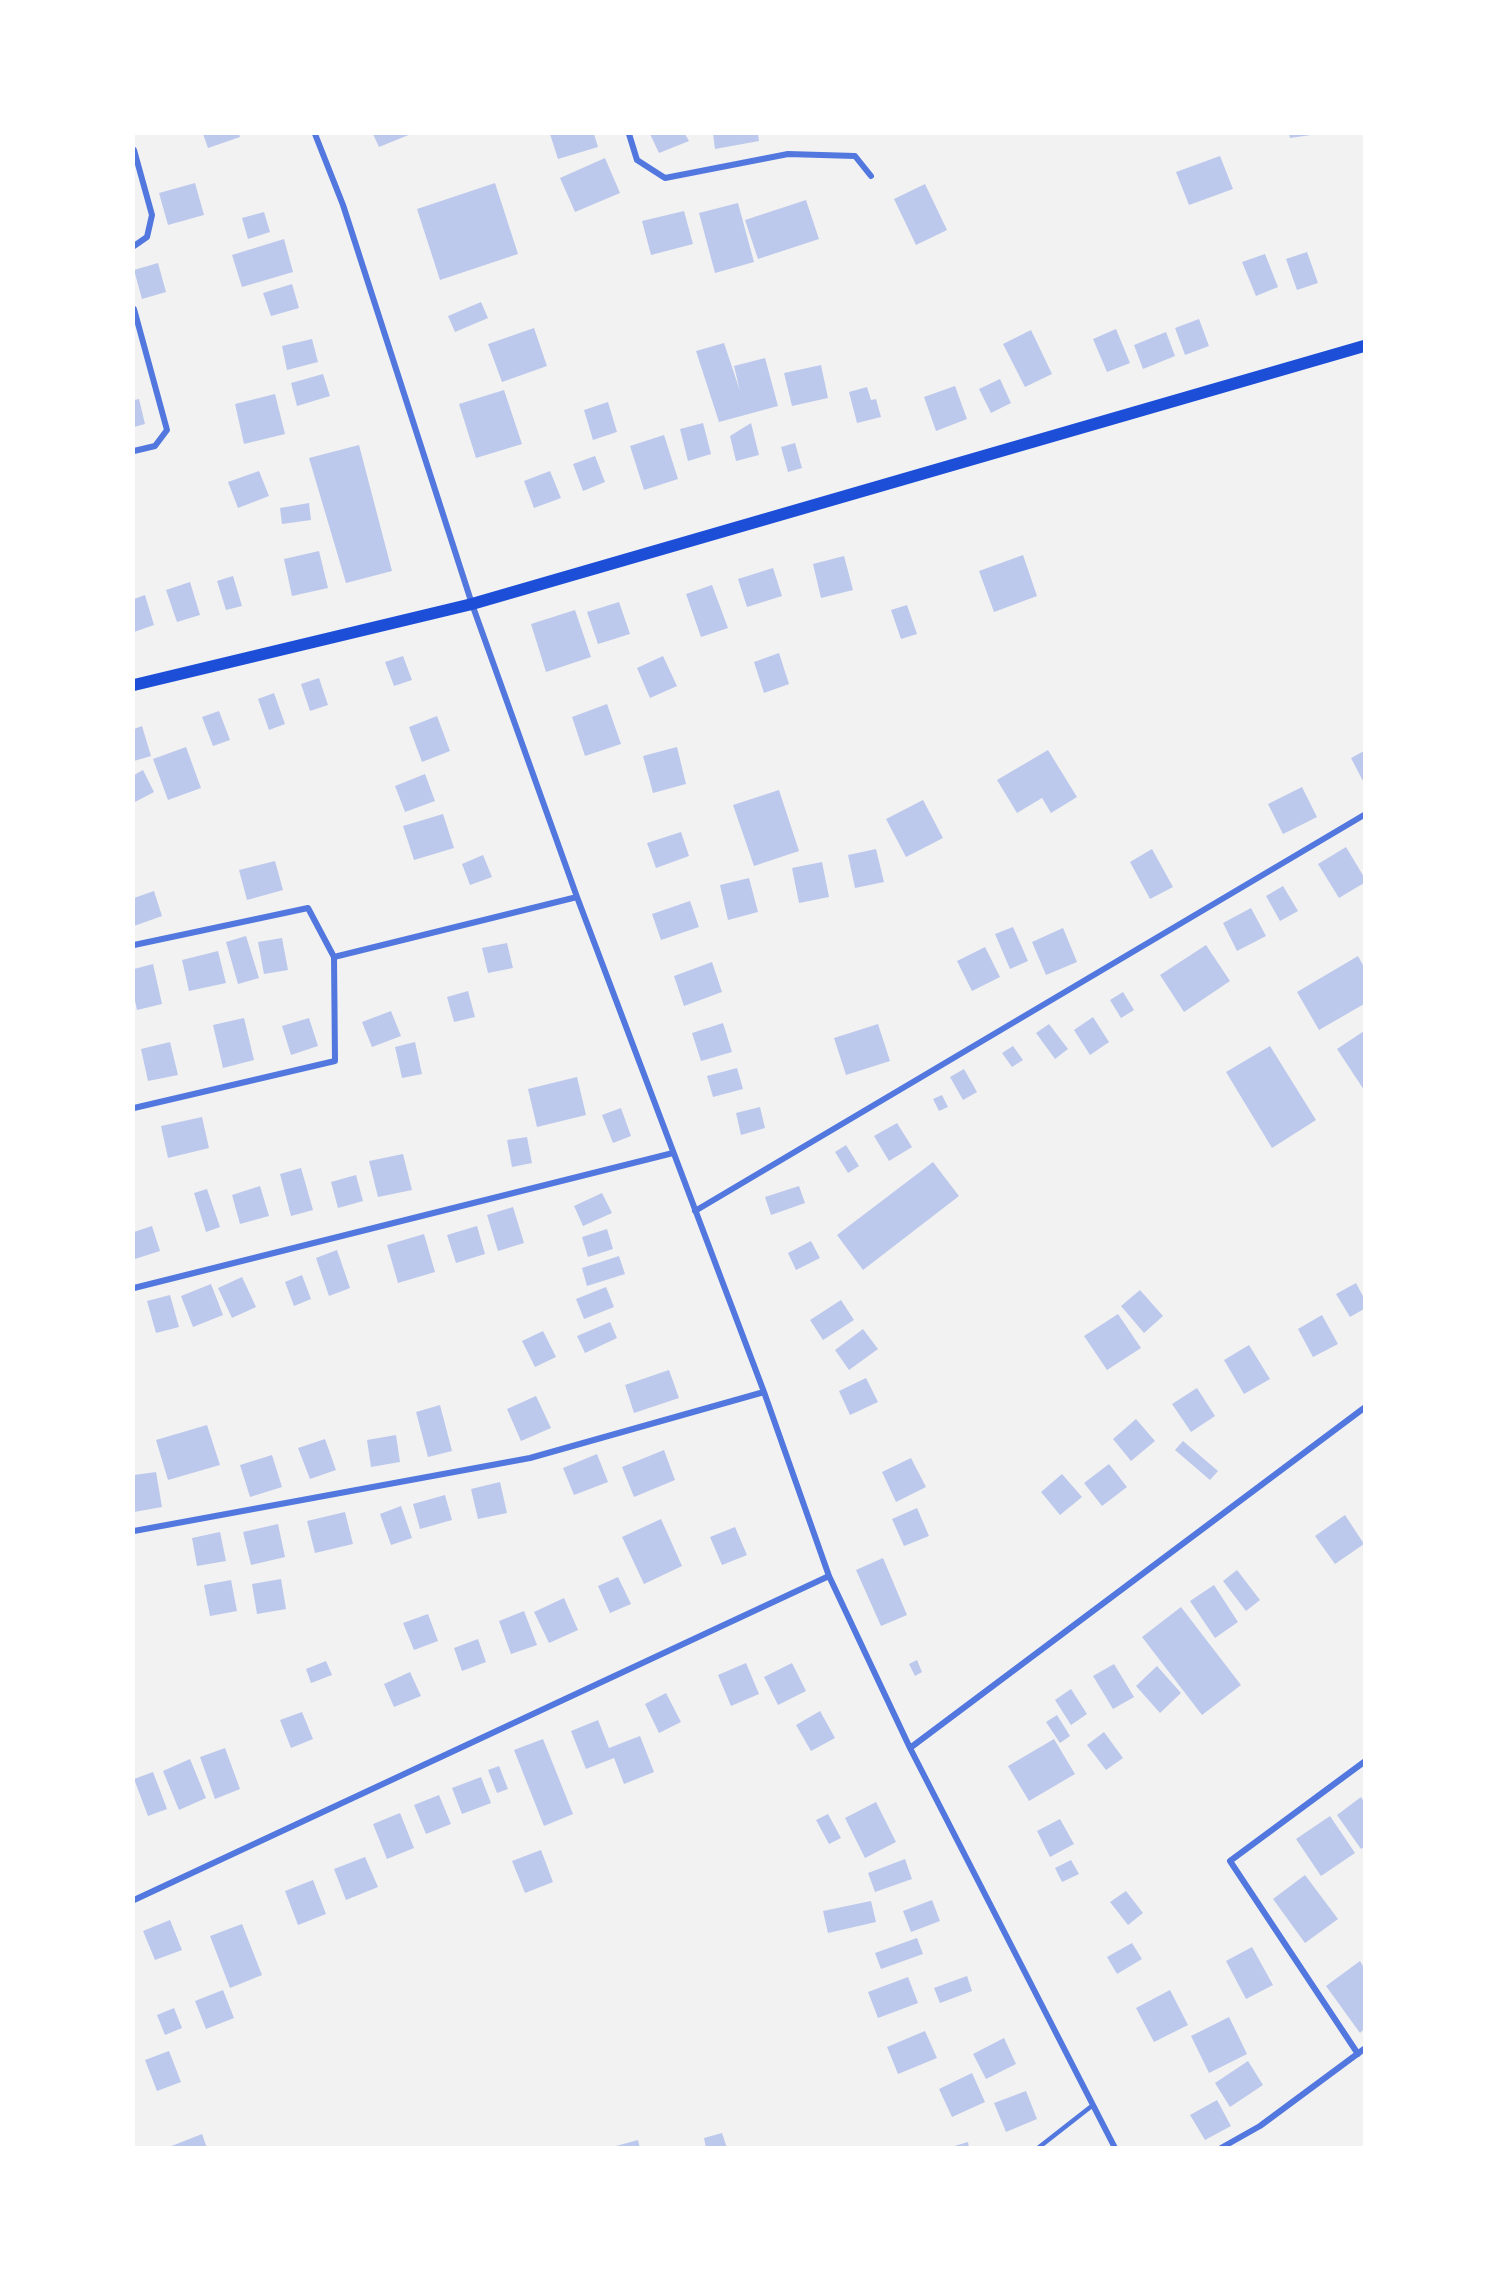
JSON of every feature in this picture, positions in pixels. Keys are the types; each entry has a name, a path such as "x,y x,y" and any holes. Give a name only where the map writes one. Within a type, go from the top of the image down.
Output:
{"main road":[{"path":"134,685 472,604 1365,346"}],"street":[{"path":"315,134 343,205 472,604 577,897 764,1392 829,1576 910,1748 1115,2148"},
{"path":"629,134 637,160 665,178 788,154 855,156 871,176"},
{"path":"134,150 152,216 147,237 134,246"},
{"path":"134,309 167,430 155,446 134,451"},
{"path":"695,1210 1365,815"},
{"path":"334,957 577,897"},
{"path":"134,945 308,908 334,957 335,1061 134,1108"},
{"path":"134,1288 673,1153"},
{"path":"134,1531 530,1458 764,1392"},
{"path":"910,1748 1365,1408"},
{"path":"134,1900 829,1576"},
{"path":"1221,2148 1260,2126 1361,2052 1230,1860 1365,1762"}],"lane":[{"path":"1038,2148 1093,2105"}],"building":[{"path":"203,134 239,134 240,137 208,148"},
{"path":"373,134 411,134 379,147"},
{"path":"550,134 594,134 598,147 558,159"},
{"path":"650,134 685,134 689,141 659,153"},
{"path":"713,134 758,134 759,141 715,149"},
{"path":"1289,134 1310,134 1311,135 1290,138"},
{"path":"1220,156 1233,189 1189,205 1176,172"},
{"path":"605,158 620,193 575,212 560,178"},
{"path":"195,183 204,215 168,225 159,193"},
{"path":"495,183 518,254 440,280 417,209"},
{"path":"925,184 947,230 916,245 894,199"},
{"path":"806,200 819,239 758,259 745,220"},
{"path":"738,203 754,262 715,273 699,213"},
{"path":"684,211 693,244 651,255 642,221"},
{"path":"264,212 270,232 248,239 242,218"},
{"path":"284,239 293,272 242,287 232,255"},
{"path":"1307,252 1318,283 1297,290 1286,259"},
{"path":"1265,254 1278,287 1256,296 1242,262"},
{"path":"158,263 166,292 142,299 134,270"},
{"path":"292,284 299,308 271,316 263,293"},
{"path":"481,302 488,318 455,332 448,316"},
{"path":"1199,319 1209,346 1185,355 1175,328"},
{"path":"534,328 547,366 502,382 488,344"},
{"path":"1116,329 1130,363 1107,372 1093,339"},
{"path":"1031,330 1052,374 1025,387 1003,344"},
{"path":"1166,332 1175,356 1143,369 1134,345"},
{"path":"312,339 318,362 287,370 282,346"},
{"path":"724,343 740,391 734,366 765,358 778,406 719,422 696,351"},
{"path":"821,365 828,398 792,406 784,373"},
{"path":"323,374 330,396 297,406 291,383"},
{"path":"1000,379 1011,403 991,413 979,389"},
{"path":"955,386 967,419 936,431 924,397"},
{"path":"867,387 871,400 876,399 881,417 857,423 849,392"},
{"path":"504,390 522,444 476,458 459,404"},
{"path":"275,394 285,434 244,444 235,404"},
{"path":"139,399 145,424 134,427 134,400"},
{"path":"608,402 617,432 593,440 584,410"},
{"path":"703,423 711,454 688,461 680,429"},
{"path":"751,423 759,455 736,461 730,436"},
{"path":"664,435 678,479 644,490 630,446"},
{"path":"795,443 802,468 788,472 781,447"},
{"path":"359,445 392,571 346,583 309,458"},
{"path":"595,456 605,482 583,491 573,464"},
{"path":"259,471 269,496 238,508 228,482"},
{"path":"550,471 561,498 534,508 524,481"},
{"path":"309,503 311,520 282,524 280,508"},
{"path":"319,551 328,588 292,596 284,559"},
{"path":"1023,555 1037,596 994,612 979,571"},
{"path":"844,556 853,590 821,598 813,564"},
{"path":"773,568 782,596 747,607 738,579"},
{"path":"233,576 242,606 226,610 217,581"},
{"path":"190,582 200,615 177,622 166,590"},
{"path":"712,585 728,628 701,637 686,594"},
{"path":"145,595 154,625 134,632 134,599"},
{"path":"619,602 630,634 598,644 587,612"},
{"path":"907,605 917,634 901,639 891,610"},
{"path":"575,610 591,657 546,672 531,624"},
{"path":"779,653 789,684 764,693 754,662"},
{"path":"403,656 412,680 394,686 385,662"},
{"path":"663,656 677,686 650,698 637,668"},
{"path":"319,678 328,705 310,711 301,684"},
{"path":"274,693 285,724 269,730 258,699"},
{"path":"607,704 621,744 585,756 572,717"},
{"path":"219,711 230,740 213,746 202,717"},
{"path":"437,716 450,751 422,762 409,727"},
{"path":"142,726 151,756 134,761 134,729"},
{"path":"186,747 201,788 168,800 153,759"},
{"path":"677,747 686,784 653,793 643,756"},
{"path":"1048,750 1077,797 1051,813 1042,798 1017,813 997,780"},
{"path":"1364,751 1364,783 1351,758"},
{"path":"143,770 154,792 135,802 134,775"},
{"path":"425,774 435,801 405,812 395,786"},
{"path":"1302,787 1317,817 1283,834 1268,804"},
{"path":"779,790 799,851 754,866 733,805"},
{"path":"923,800 943,838 906,857 886,819"},
{"path":"443,814 454,848 414,860 403,826"},
{"path":"681,832 689,856 656,868 647,843"},
{"path":"1346,847 1364,877 1364,883 1339,898 1318,864"},
{"path":"876,849 884,882 855,888 848,855"},
{"path":"1152,849 1173,887 1150,899 1130,862"},
{"path":"483,855 492,877 470,885 462,864"},
{"path":"275,861 283,890 247,900 239,870"},
{"path":"822,862 829,897 799,903 792,868"},
{"path":"749,878 758,912 728,920 720,885"},
{"path":"1283,886 1298,911 1280,921 1266,896"},
{"path":"154,891 162,916 134,926 134,898"},
{"path":"690,901 699,927 661,940 652,914"},
{"path":"1251,908 1266,936 1237,951 1223,923"},
{"path":"1013,927 1028,961 1010,969 995,934"},
{"path":"1063,928 1077,962 1046,975 1032,942"},
{"path":"246,936 259,978 238,984 226,942"},
{"path":"282,938 288,970 264,974 258,942"},
{"path":"507,943 513,968 488,973 482,948"},
{"path":"1206,945 1230,981 1184,1012 1160,975"},
{"path":"985,947 1000,977 972,991 957,961"},
{"path":"218,951 226,983 189,991 182,960"},
{"path":"1358,956 1364,967 1364,1004 1319,1030 1297,992"},
{"path":"712,962 722,992 684,1006 674,976"},
{"path":"153,964 162,1004 137,1010 134,996 134,969"},
{"path":"468,991 475,1017 454,1022 447,997"},
{"path":"1123,992 1134,1010 1121,1018 1110,1000"},
{"path":"391,1011 401,1036 372,1047 362,1022"},
{"path":"1093,1017 1109,1042 1090,1055 1074,1030"},
{"path":"244,1018 254,1060 223,1068 213,1025"},
{"path":"309,1018 318,1046 291,1055 282,1026"},
{"path":"723,1023 732,1052 701,1061 692,1033"},
{"path":"878,1024 890,1061 846,1075 834,1038"},
{"path":"1049,1024 1068,1049 1055,1059 1036,1033"},
{"path":"1364,1031 1364,1090 1337,1049"},
{"path":"170,1042 178,1075 148,1081 141,1049"},
{"path":"415,1042 422,1074 402,1078 395,1047"},
{"path":"1013,1046 1023,1060 1012,1067 1002,1053"},
{"path":"1270,1046 1316,1120 1272,1148 1226,1072"},
{"path":"737,1068 743,1089 713,1097 707,1076"},
{"path":"964,1069 977,1092 963,1100 950,1077"},
{"path":"577,1077 586,1115 537,1127 528,1089"},
{"path":"942,1095 948,1107 939,1111 933,1099"},
{"path":"760,1107 765,1128 741,1135 736,1113"},
{"path":"621,1108 631,1136 613,1143 602,1115"},
{"path":"202,1117 209,1148 168,1158 161,1126"},
{"path":"897,1123 912,1147 889,1161 874,1136"},
{"path":"527,1137 532,1163 512,1167 507,1140"},
{"path":"846,1145 859,1166 848,1173 835,1152"},
{"path":"403,1154 412,1190 378,1197 369,1161"},
{"path":"933,1162 959,1196 863,1270 837,1235"},
{"path":"301,1168 313,1210 291,1216 280,1174"},
{"path":"356,1175 363,1201 338,1208 331,1182"},
{"path":"260,1186 269,1216 240,1224 232,1195"},
{"path":"799,1186 805,1203 771,1215 765,1197"},
{"path":"207,1189 220,1227 206,1232 194,1193"},
{"path":"602,1193 612,1213 583,1226 574,1206"},
{"path":"513,1207 524,1243 498,1251 487,1215"},
{"path":"152,1226 160,1251 135,1259 134,1232"},
{"path":"477,1226 485,1254 456,1263 447,1235"},
{"path":"607,1229 613,1249 588,1257 582,1237"},
{"path":"424,1234 435,1272 398,1283 387,1245"},
{"path":"811,1241 820,1258 796,1270 788,1253"},
{"path":"337,1250 350,1288 329,1296 316,1258"},
{"path":"619,1256 625,1274 587,1286 582,1268"},
{"path":"302,1275 311,1299 294,1306 285,1282"},
{"path":"242,1277 256,1307 232,1318 218,1288"},
{"path":"1356,1283 1364,1298 1364,1309 1350,1317 1336,1294"},
{"path":"211,1284 223,1315 193,1327 181,1296"},
{"path":"606,1287 614,1307 584,1319 576,1299"},
{"path":"1140,1290 1163,1316 1144,1333 1121,1306"},
{"path":"170,1295 179,1327 156,1333 147,1301"},
{"path":"841,1300 854,1320 823,1340 810,1320"},
{"path":"1118,1314 1141,1348 1107,1370 1084,1336"},
{"path":"1322,1315 1338,1344 1313,1357 1298,1329"},
{"path":"610,1322 617,1338 585,1353 577,1336"},
{"path":"863,1329 878,1349 849,1370 835,1350"},
{"path":"543,1331 556,1357 535,1367 522,1341"},
{"path":"1249,1345 1270,1379 1244,1394 1224,1360"},
{"path":"669,1370 679,1398 634,1413 625,1385"},
{"path":"866,1378 878,1402 850,1415 839,1391"},
{"path":"1197,1388 1215,1416 1191,1432 1172,1404"},
{"path":"536,1396 551,1428 521,1441 507,1409"},
{"path":"440,1405 452,1451 428,1457 416,1412"},
{"path":"1136,1419 1155,1441 1131,1461 1113,1439"},
{"path":"207,1425 220,1465 168,1480 156,1440"},
{"path":"396,1435 400,1462 371,1467 367,1440"},
{"path":"325,1439 336,1470 310,1479 298,1448"},
{"path":"1183,1441 1218,1471 1210,1480 1175,1450"},
{"path":"664,1450 675,1480 634,1497 622,1467"},
{"path":"597,1454 608,1482 574,1495 563,1468"},
{"path":"272,1455 282,1487 250,1497 240,1465"},
{"path":"911,1458 926,1487 896,1502 882,1472"},
{"path":"1109,1464 1127,1487 1102,1506 1084,1483"},
{"path":"156,1472 162,1507 134,1512 134,1475"},
{"path":"1062,1474 1082,1497 1060,1515 1041,1492"},
{"path":"500,1482 507,1513 478,1519 471,1489"},
{"path":"445,1495 452,1520 420,1529 413,1504"},
{"path":"401,1506 412,1538 391,1545 380,1514"},
{"path":"917,1508 929,1536 904,1546 892,1519"},
{"path":"345,1512 353,1544 315,1553 307,1521"},
{"path":"1345,1515 1364,1544 1335,1564 1315,1536"},
{"path":"661,1519 682,1566 644,1584 622,1537"},
{"path":"278,1524 285,1557 251,1565 243,1532"},
{"path":"735,1527 747,1555 722,1565 710,1537"},
{"path":"220,1532 226,1561 197,1566 192,1538"},
{"path":"883,1558 907,1615 881,1626 856,1570"},
{"path":"1237,1570 1260,1600 1246,1611 1223,1581"},
{"path":"618,1577 631,1604 610,1613 598,1586"},
{"path":"281,1579 286,1609 257,1614 252,1584"},
{"path":"231,1580 237,1611 210,1616 204,1585"},
{"path":"1214,1585 1238,1622 1215,1638 1190,1601"},
{"path":"564,1598 578,1630 549,1643 534,1612"},
{"path":"1181,1607 1241,1685 1202,1715 1142,1637"},
{"path":"524,1611 537,1645 511,1654 499,1621"},
{"path":"428,1614 438,1641 414,1650 403,1623"},
{"path":"478,1639 486,1662 462,1671 454,1648"},
{"path":"917,1660 922,1672 915,1676 909,1664"},
{"path":"326,1661 332,1675 311,1683 306,1669"},
{"path":"746,1663 759,1694 731,1706 718,1675"},
{"path":"792,1663 806,1691 778,1705 764,1677"},
{"path":"1114,1664 1134,1697 1113,1709 1093,1676"},
{"path":"1157,1666 1181,1693 1160,1713 1136,1686"},
{"path":"410,1672 421,1696 394,1707 384,1684"},
{"path":"1071,1689 1087,1714 1071,1725 1055,1700"},
{"path":"666,1693 681,1722 659,1733 645,1704"},
{"path":"820,1711 835,1738 811,1751 796,1725"},
{"path":"302,1712 313,1739 291,1748 280,1720"},
{"path":"1057,1715 1070,1736 1060,1743 1046,1722"},
{"path":"598,1720 609,1748 640,1736 654,1772 624,1784 614,1758 586,1769 571,1731"},
{"path":"1104,1732 1123,1758 1106,1770 1087,1745"},
{"path":"543,1739 573,1814 544,1826 514,1750"},
{"path":"1054,1739 1075,1774 1029,1801 1008,1766"},
{"path":"225,1748 240,1789 215,1799 200,1757"},
{"path":"190,1759 206,1798 179,1810 163,1771"},
{"path":"499,1766 508,1789 497,1793 488,1770"},
{"path":"153,1772 167,1809 148,1816 134,1779"},
{"path":"481,1777 491,1803 462,1814 452,1788"},
{"path":"439,1795 451,1824 426,1834 414,1805"},
{"path":"1361,1797 1364,1802 1364,1847 1361,1849 1337,1815"},
{"path":"876,1802 896,1842 865,1858 845,1818"},
{"path":"400,1813 414,1848 387,1859 373,1824"},
{"path":"828,1814 841,1838 829,1844 816,1820"},
{"path":"1330,1816 1355,1853 1321,1876 1296,1839"},
{"path":"1060,1819 1074,1844 1050,1857 1037,1831"},
{"path":"541,1850 553,1882 525,1893 512,1861"},
{"path":"365,1857 378,1887 346,1900 334,1869"},
{"path":"905,1859 912,1879 875,1892 868,1873"},
{"path":"1071,1860 1079,1874 1062,1882 1055,1868"},
{"path":"1305,1875 1338,1919 1305,1943 1273,1899"},
{"path":"313,1880 326,1914 298,1925 285,1891"},
{"path":"1126,1891 1143,1913 1128,1925 1110,1902"},
{"path":"932,1900 940,1921 911,1932 903,1911"},
{"path":"871,1901 876,1922 828,1933 823,1911"},
{"path":"170,1920 182,1950 155,1960 143,1931"},
{"path":"242,1924 262,1975 230,1988 210,1936"},
{"path":"917,1938 923,1954 881,1969 875,1953"},
{"path":"1132,1943 1142,1959 1117,1974 1107,1957"},
{"path":"1252,1947 1273,1985 1246,1999 1226,1961"},
{"path":"1360,1961 1364,1968 1364,2029 1360,2033 1326,1986"},
{"path":"967,1976 972,1991 940,2003 934,1988"},
{"path":"908,1977 918,2003 878,2018 868,1992"},
{"path":"223,1990 234,2018 206,2029 195,2001"},
{"path":"1170,1990 1188,2025 1154,2042 1136,2008"},
{"path":"174,2008 182,2028 165,2035 157,2015"},
{"path":"1229,2017 1247,2054 1209,2073 1191,2036"},
{"path":"925,2031 937,2058 898,2074 887,2047"},
{"path":"1004,2038 1016,2064 986,2079 973,2054"},
{"path":"169,2051 181,2082 157,2091 145,2060"},
{"path":"1248,2061 1263,2085 1230,2107 1215,2083"},
{"path":"972,2073 985,2102 952,2117 939,2089"},
{"path":"1026,2091 1037,2119 1006,2132 994,2103"},
{"path":"1217,2100 1231,2126 1205,2140 1190,2115"},
{"path":"722,2133 727,2148 706,2148 704,2138"},
{"path":"202,2134 207,2148 169,2148 169,2147"},
{"path":"638,2140 640,2148 616,2148 616,2146"},
{"path":"968,2142 969,2148 951,2148 951,2147"}]}
